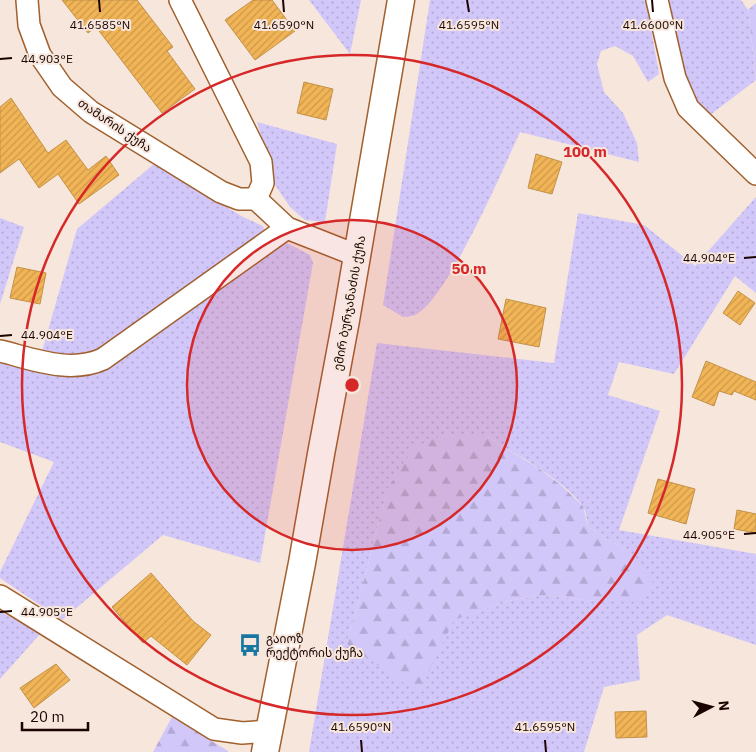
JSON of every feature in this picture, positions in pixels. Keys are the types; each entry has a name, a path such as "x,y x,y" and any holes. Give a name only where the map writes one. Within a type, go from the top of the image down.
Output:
{"street":[{"name":"თამარის ქუჩა","path":"27,0 29,25 40,55 62,87 91,112 221,192 238,199 256,199"},
{"path":"180,0 261,162 264,183 256,199 287,228 358,256"},
{"name":"ემირ ბურჯანაძის ქუჩა","path":"267,742 358,256 401,0"},
{"path":"657,0 675,78 688,108 756,174"},
{"path":"0,351 70,366 91,364 103,359 287,228"},
{"path":"0,596 214,729 242,733 267,742"}],"green space":[{"path":"309,0 361,0 350,54"},
{"path":"430,0 646,0 659,74 648,82 633,56 615,46 601,51 597,64 604,92 623,113 637,143 639,162 520,132 458,261 428,305 415,315 403,317 383,305"},
{"path":"666,0 741,0 748,10 756,80 706,118 681,72"},
{"path":"756,3 756,78 748,10"},
{"path":"257,122 337,144 325,222 305,220 290,207 275,185"},
{"path":"154,164 243,217 263,226 265,234 93,359 41,355 77,229"},
{"path":"756,197 756,293 735,276 674,374 619,362 608,395 660,411 619,530 756,554 756,645 667,615 637,635 640,680 604,687 584,752 309,752 377,343 554,363 578,213 644,225 695,266","holes":["487,436 550,476 573,495 583,507 588,527 625,550 596,601 542,595 508,601 453,620 347,644 388,488"]},
{"path":"0,218 24,227 0,304"},
{"path":"287,243 310,255 313,263 260,563 163,535 62,620 0,578 0,572 54,462 0,442 0,361 51,374 77,375 90,373 102,368 279,244"},
{"path":"446,434 487,436 541,470 562,486 583,506 588,527 625,550 654,584 637,602 596,601 542,595 508,601 454,620 418,693 347,644 388,488 414,447"},
{"path":"0,611 40,634 0,679"},
{"path":"172,717 228,751 153,752"}],"building":[{"path":"62,0 137,0 173,47 167,51 195,89 162,113 96,27 88,33"},
{"path":"253,0 272,0 295,31 255,60 225,20"},
{"path":"304,82 333,89 326,120 297,113"},
{"path":"11,98 48,153 66,140 88,170 106,156 119,175 79,204 58,174 39,188 19,159 0,173 0,107"},
{"path":"536,154 562,162 552,194 528,188"},
{"path":"17,267 46,273 40,304 10,298"},
{"path":"738,291 755,303 740,325 723,313"},
{"path":"506,299 546,308 539,347 498,339"},
{"path":"706,361 756,382 756,400 734,391 732,395 719,391 714,406 692,397"},
{"path":"658,479 695,489 686,524 648,513"},
{"path":"737,510 756,514 756,533 734,529"},
{"path":"151,573 193,621 211,635 187,665 151,636 143,643 112,607"},
{"path":"56,664 70,680 34,708 20,688"},
{"path":"646,711 647,737 616,738 615,712"}],"place":[{"name":"გაიოზ რექტორის ქუჩა","path":"250,645"}]}
